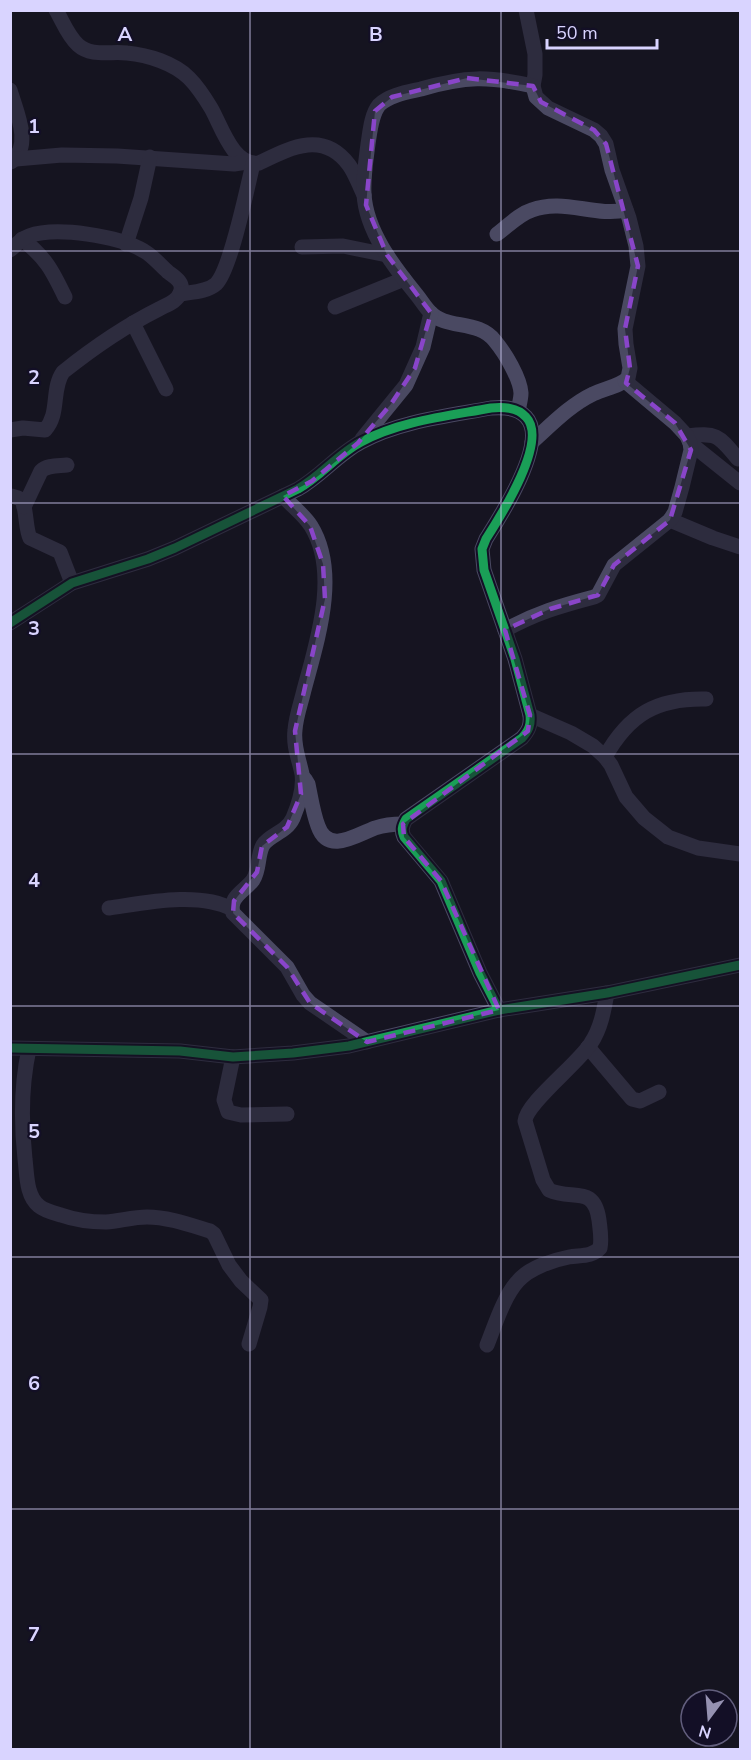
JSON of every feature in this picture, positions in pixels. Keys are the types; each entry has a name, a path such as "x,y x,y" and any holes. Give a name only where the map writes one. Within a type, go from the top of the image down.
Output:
{"street":[{"path":"56,10 70,35 84,50 141,55 170,64 179,70 201,92 234,151 250,163"},
{"path":"526,10 536,63 533,86 536,97 548,108 594,130 606,144 636,246 638,266 625,329 630,368 628,378 584,399 532,442"},
{"path":"364,195 370,132 375,111 381,104 392,97 467,78 498,79 533,86"},
{"path":"10,90 19,121 22,143 13,161"},
{"path":"10,129 22,143"},
{"path":"13,161 62,155 150,157 234,164 250,163 302,144 322,145 340,156 350,166 364,195 372,224 387,255 431,313 439,319 480,329 494,339 520,386 518,411"},
{"path":"126,244 141,198 150,157"},
{"path":"10,430 23,428 45,430 53,413 57,382 63,372 133,324 170,304 180,294 211,288 217,283 223,274 234,238 250,163"},
{"path":"497,234 532,209 567,207 597,212 626,210"},
{"path":"10,250 22,239 30,236 62,231 126,244 144,250 179,280 180,294"},
{"path":"22,239 39,252 49,265 65,297"},
{"path":"302,247 343,246 387,255"},
{"path":"335,307 404,279"},
{"path":"10,623 72,583 175,548 312,481 358,443 406,385 423,347 431,313"},
{"path":"133,324 166,389"},
{"path":"625,381 675,423 688,439 741,483"},
{"path":"358,443 401,426 491,408 504,407 518,411 527,418 531,428 532,442 519,483 482,549 484,570 531,715 531,724 522,738 406,819 402,832 441,881 490,995 499,1010"},
{"path":"688,439 701,434 716,436 722,439 738,459"},
{"path":"505,630 550,609 594,597 599,593 614,565 670,520 675,512 690,458 688,439"},
{"path":"24,507 40,471 50,466 67,465"},
{"path":"10,496 21,500 30,538 60,552 72,583"},
{"path":"283,496 310,526 319,545 325,579 325,599 321,622 294,731 296,753 302,776 301,794 292,820 287,827 262,846 257,872 238,894 232,909 233,913 286,967 310,1003 367,1042"},
{"path":"670,520 741,547"},
{"path":"605,757 619,735 646,711 675,701 706,699"},
{"path":"531,715 593,746 611,765 626,797 644,818 668,837 698,848 741,854"},
{"path":"302,776 308,784 318,826 326,837 342,842 390,824 403,825"},
{"path":"108,908 177,899 214,903 232,909"},
{"path":"10,1048 180,1051 233,1057 292,1053 367,1042 499,1010 607,993 741,965"},
{"path":"487,1344 509,1294 520,1278 532,1270 553,1262 567,1257 593,1254 600,1248 602,1241 594,1204 588,1197 549,1190 543,1180 525,1121 526,1113 588,1047 598,1030 607,993"},
{"path":"588,1047 632,1099 640,1101 659,1092"},
{"path":"29,1049 17,1100 32,1197 39,1206 85,1221 105,1222 148,1217 166,1219 210,1231 214,1234 229,1265 241,1281 261,1300 249,1344"},
{"path":"233,1057 224,1100 228,1112 241,1115 287,1114"}],"highlighted area":[{"path":"467,78 533,86 541,102 594,130 606,144 638,266 625,329 630,368 626,383 675,423 691,450 670,520 614,565 598,595 550,609 505,630 530,715 528,731 403,824 404,837 441,881 499,1010 367,1042 310,1003 287,967 233,913 234,901 257,872 262,846 287,827 301,794 295,731 325,599 323,564 310,526 283,496 312,481 358,443 391,404 415,368 431,313 387,255 366,205 375,111 392,97"}],"cycle path":[{"path":"10,623 72,583 175,548 298,489 353,447 376,435 424,420 491,408 510,408 526,417 531,428 531,443 527,460 511,497 482,549 484,570 515,659 530,715 529,727 522,738 406,819 402,830 404,837 441,881 480,973 499,1010"},
{"path":"10,1048 180,1051 233,1057 293,1053 349,1046 499,1010 607,993 740,965"}]}
